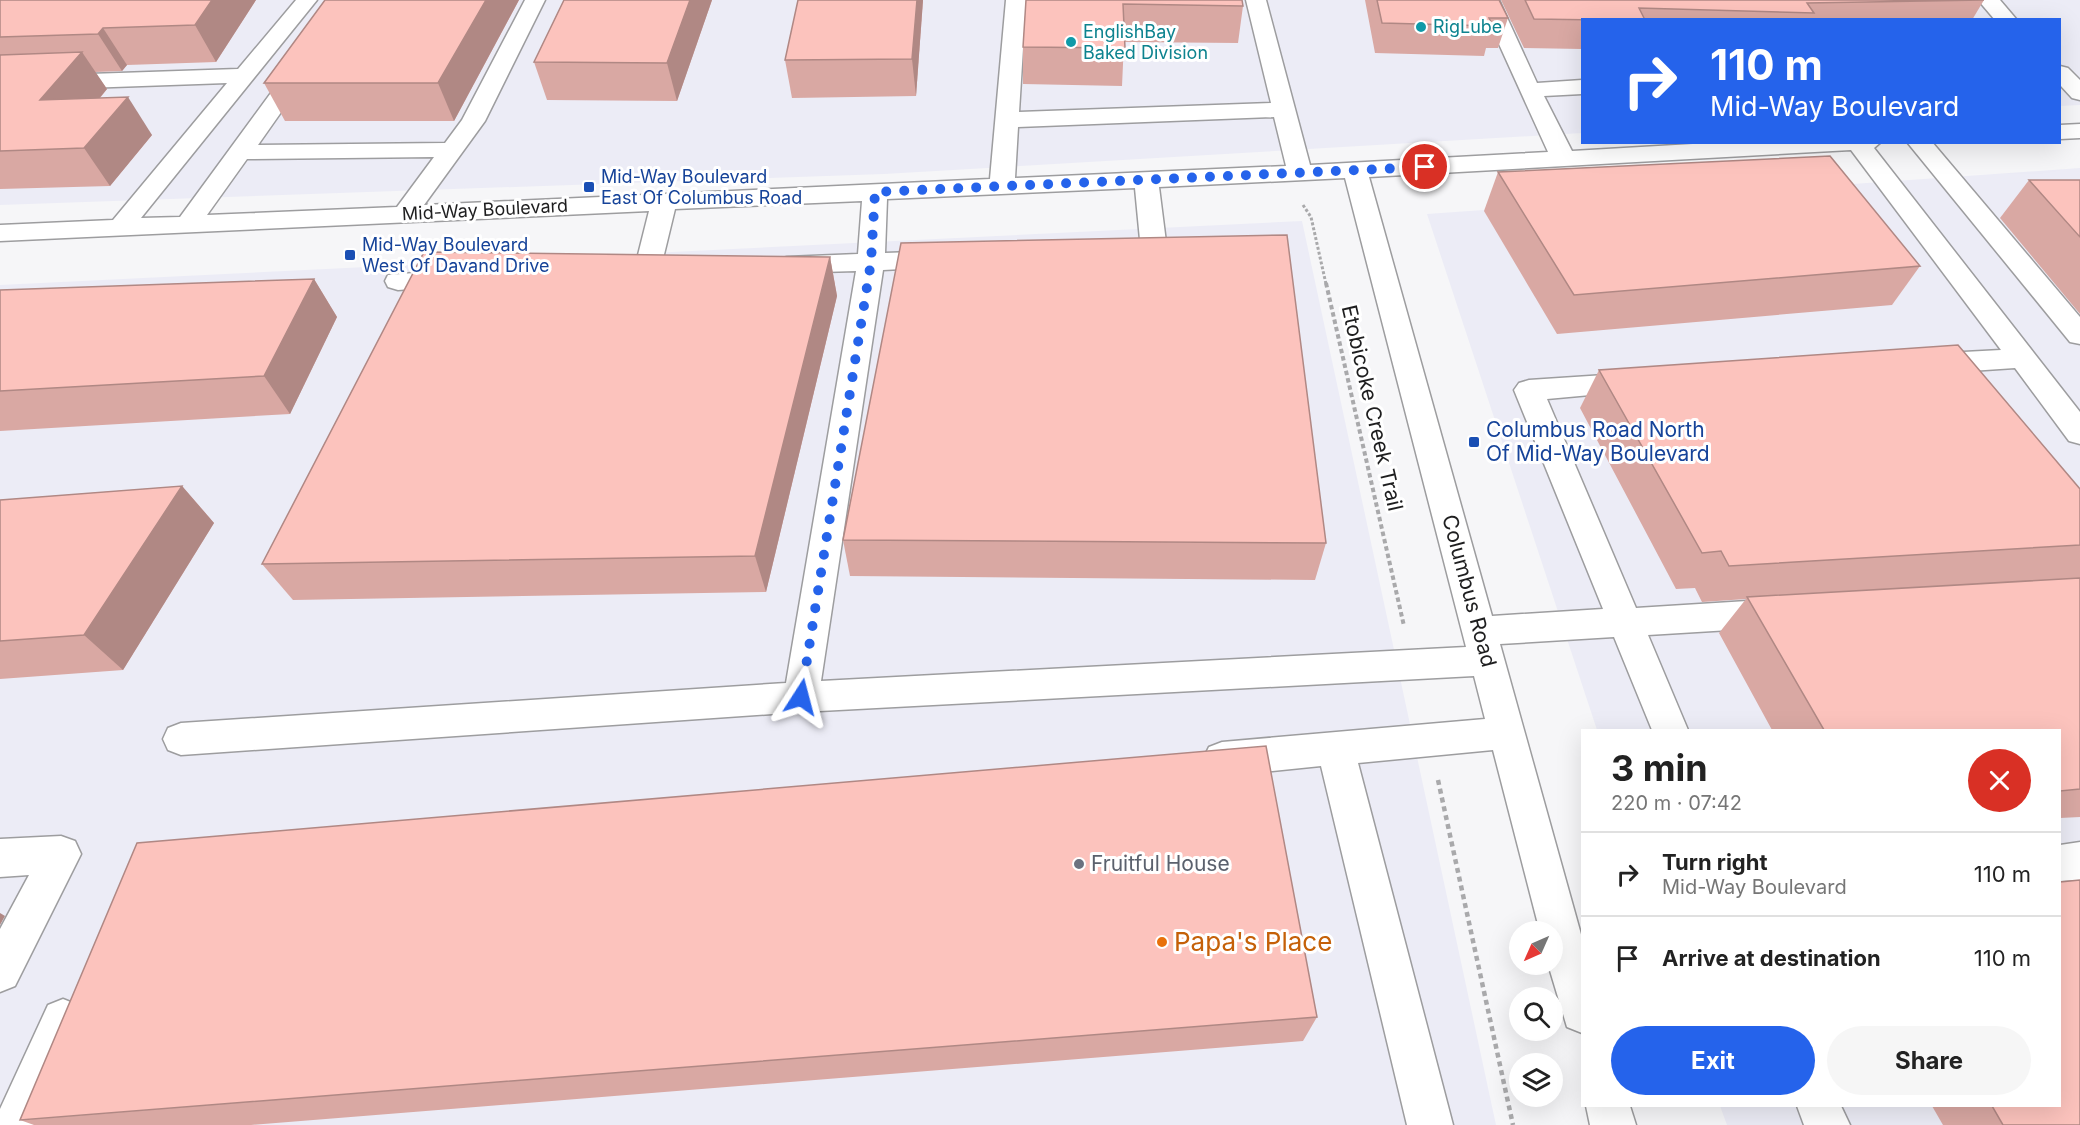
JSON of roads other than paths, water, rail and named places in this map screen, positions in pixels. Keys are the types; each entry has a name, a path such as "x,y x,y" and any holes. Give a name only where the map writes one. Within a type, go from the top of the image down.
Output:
{"street":[{"path":"121,227 307,0"},
{"path":"188,224 350,0"},
{"path":"405,214 473,121 535,0"},
{"path":"1002,186 1016,0"},
{"path":"1256,0 1282,110 1300,173"},
{"path":"1489,0 1529,90 1564,159"},
{"path":"1988,0 2005,18"},
{"path":"2061,74 2080,93"},
{"path":"0,84 244,76"},
{"path":"1529,90 1581,87"},
{"path":"1006,120 1282,110"},
{"path":"2061,132 2080,131"},
{"name":"Mid-Way Boulevard","path":"0,233 1300,173 1564,159 1731,146 1816,144"},
{"path":"1859,144 2080,433"},
{"path":"1921,144 2080,335"},
{"path":"241,152 451,150"},
{"name":"Columbus Road","path":"1355,170 1507,733 1569,915 1581,1005"},
{"path":"1146,179 1154,250"},
{"path":"801,697 871,262 875,192"},
{"path":"647,271 664,202"},
{"path":"1975,209 2010,209"},
{"path":"765,266 966,258"},
{"path":"398,281 481,278"},
{"path":"1905,366 2023,358"},
{"path":"1658,382 1529,390 1670,729"},
{"path":"181,739 801,697 1483,646 1624,622 1811,611"},
{"path":"1193,762 1336,751 1507,733"},
{"path":"1336,751 1430,1125"},
{"path":"0,858 61,854 0,971"},
{"path":"2061,863 2080,861"},
{"path":"16,1125 79,984"},
{"path":"1608,1107 1613,1125"},
{"path":"1819,1107 1827,1125"}],"place":[{"name":"RigLube","path":"1421,27"},
{"name":"EnglishBay Baked Division","path":"1071,42"},
{"name":"Mid-Way Boulevard East Of Columbus Road","path":"589,187"},
{"name":"Mid-Way Boulevard West Of Davand Drive","path":"350,255"},
{"name":"Columbus Road North Of Mid-Way Boulevard","path":"1474,442"},
{"name":"Fruitful House","path":"1079,864"},
{"name":"Papa's Place","path":"1162,942"}]}
